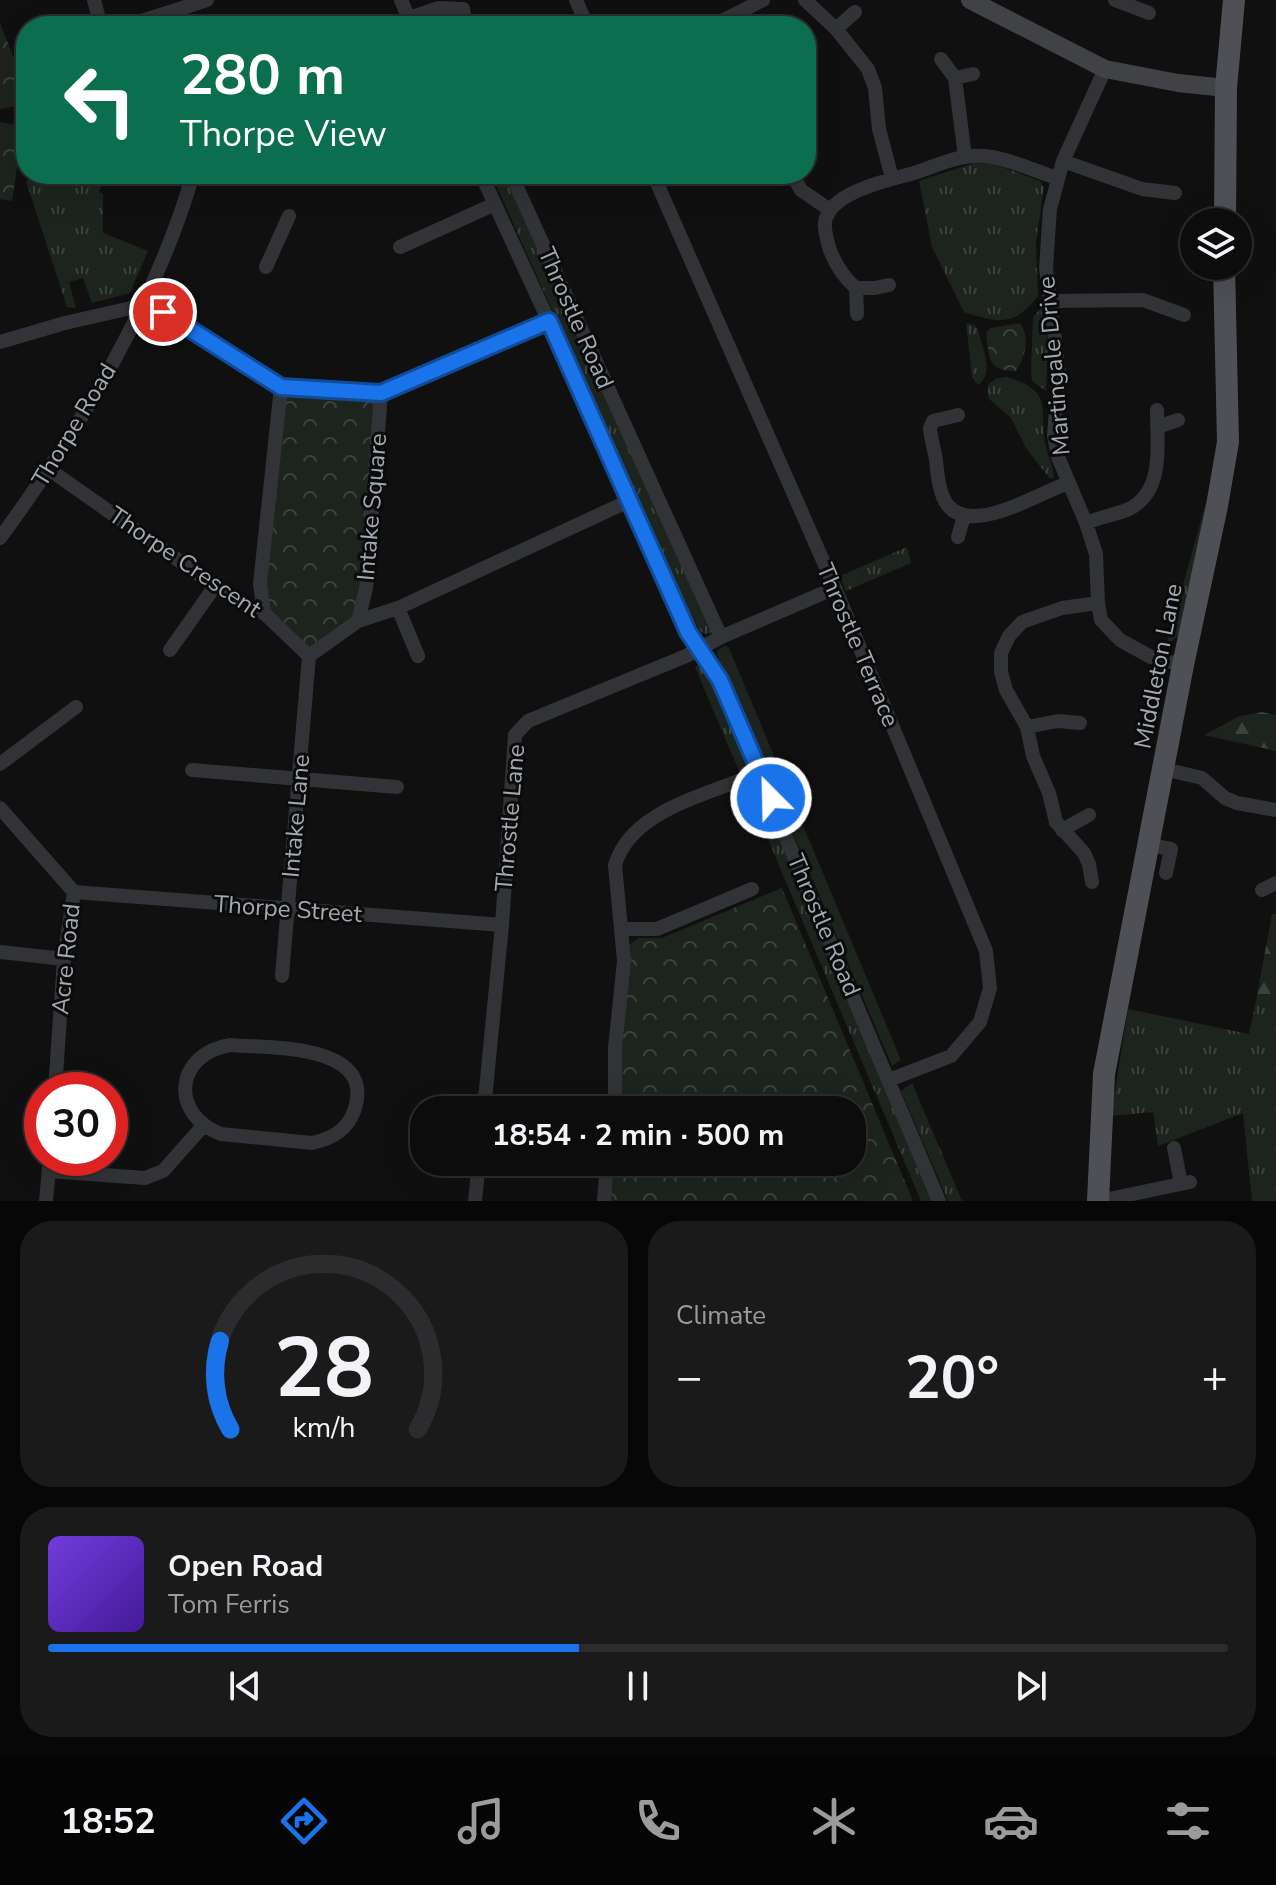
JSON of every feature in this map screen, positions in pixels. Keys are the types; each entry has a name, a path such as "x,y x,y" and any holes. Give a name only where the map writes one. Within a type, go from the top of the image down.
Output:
{"main road":[{"path":"1225,208 1226,88 1234,0"},
{"name":"Middleton Lane","path":"1099,1201 1104,1074 1165,843 1164,769 1228,442 1224,280"}],"street":[{"path":"157,16 207,0"},
{"path":"732,16 763,0"},
{"path":"805,0 836,29 868,69 875,88 879,129 892,178"},
{"path":"970,0 1105,69 1178,83 1226,88"},
{"path":"1115,0 1149,13"},
{"path":"422,16 439,8 463,9 464,14"},
{"path":"836,29 855,12"},
{"path":"941,59 955,78 965,157"},
{"name":"Martingale Drive","path":"1105,69 1057,178 1047,241 1049,301 1059,372 1054,435 1058,457 1096,554 1101,620 1120,640 1151,657 1183,665"},
{"path":"955,78 973,74"},
{"path":"857,314 856,288 836,265 831,252 825,223 830,210 858,191 965,157 1004,161 1057,178"},
{"path":"1063,161 1142,189 1175,193"},
{"name":"Thorpe Road","path":"0,538 50,470 144,305 189,184"},
{"name":"Throstle Road","path":"486,184 688,632 720,680 939,1201"},
{"name":"Throstle Road","path":"516,184 721,637"},
{"name":"Throstle Terrace","path":"657,184 835,588 986,951 990,988 980,1022 951,1056 889,1080"},
{"path":"798,184 801,190 830,210"},
{"path":"1139,206 1142,189"},
{"path":"400,247 495,204"},
{"path":"266,267 289,216"},
{"path":"856,288 889,285"},
{"path":"1049,301 1143,300 1184,315"},
{"path":"0,342 144,305 163,312 281,387 381,393 549,321"},
{"path":"264,613 260,584 281,387"},
{"name":"Intake Square","path":"358,621 366,588 381,393"},
{"path":"1086,523 1139,503 1147,492 1157,464 1157,410"},
{"path":"958,415 933,421 931,436 943,500 952,510 964,516 994,514 1068,483"},
{"path":"1157,427 1178,420"},
{"name":"Thorpe Crescent","path":"50,470 215,586 264,613 309,656"},
{"path":"309,656 358,621 398,608 631,500"},
{"path":"958,537 964,516"},
{"path":"170,650 215,586"},
{"name":"Throstle Lane","path":"485,1096 502,925 515,735 528,721 835,588"},
{"path":"1092,882 1084,853 1056,822 1049,793 1033,756 1027,727 1006,690 1001,672 1001,653 1009,636 1022,622 1042,614 1098,603"},
{"path":"398,608 418,656"},
{"name":"Intake Lane","path":"282,976 309,656"},
{"path":"0,764 76,707"},
{"path":"1027,727 1058,721 1080,723"},
{"path":"1164,769 1202,778 1225,798 1237,803 1276,810"},
{"path":"192,770 397,787"},
{"path":"615,1096 615,1048 624,961 615,865 626,839 666,811 760,772"},
{"name":"Acre Road","path":"0,808 74,892 64,959 56,1072"},
{"path":"1062,830 1089,815"},
{"path":"1165,843 1166,873"},
{"path":"1262,890 1276,883"},
{"path":"621,929 657,929 752,889"},
{"name":"Thorpe Street","path":"74,892 502,925"},
{"path":"0,952 64,959"},
{"path":"230,1045 318,1052 344,1066 353,1079 357,1093 350,1122 340,1133 327,1140 312,1143 221,1134 203,1126 188,1107 186,1078 202,1054 215,1047 230,1045"},
{"path":"128,1176 145,1178 163,1171 203,1126"},
{"path":"1099,1201 1186,1183 1174,1148"},
{"path":"46,1201 48,1176"},
{"path":"475,1201 478,1176"},
{"path":"604,1201 606,1176"}],"green space":[{"path":"0,23 16,64 16,106 0,109"},
{"path":"0,122 16,125 16,174 12,201 0,199"},
{"path":"974,163 994,164 1040,181 1044,187 1036,242 1038,296 1021,313 1005,320 964,312 932,247 919,181"},
{"path":"27,184 102,184 99,192 103,194 103,233 148,251 130,293 92,303 83,278 69,282 76,308 67,307"},
{"path":"495,184 511,184 713,632 701,632 686,608"},
{"path":"1041,308 1048,345 1046,391 1032,381 1031,372 1033,317"},
{"path":"966,323 978,330 986,360 986,374 978,385 972,377"},
{"path":"1020,323 1026,341 1022,360 1016,371 1000,369 992,362 986,333 990,328"},
{"path":"1007,377 1033,389 1039,396 1054,478 1050,479 1026,448 1011,418 988,398 988,385 995,379"},
{"path":"281,387 381,393 358,621 309,656 264,613"},
{"path":"1215,470 1178,636 1166,646"},
{"path":"907,547 911,563 846,591 840,576"},
{"path":"725,646 729,648 901,1060 892,1066 717,655 718,650"},
{"path":"700,664 723,700 935,1201 921,1201 695,667"},
{"path":"1262,712 1276,715 1276,751 1204,735 1240,716"},
{"path":"782,888 913,1201 610,1201 613,1176 866,1176 866,1096 622,1096 621,1053 629,945 638,938 662,938"},
{"path":"1272,914 1276,914 1276,1000 1269,1005 1255,1006"},
{"path":"1276,1000 1276,1201 1252,1201 1243,1113 1158,1146 1153,1112 1111,1116 1128,1009 1249,1034 1255,1006 1269,1005"},
{"path":"912,1083 962,1201 948,1201 901,1091"}],"route":[{"path":"163,312 281,387 381,393 549,321 688,632 720,680 771,798"}]}
